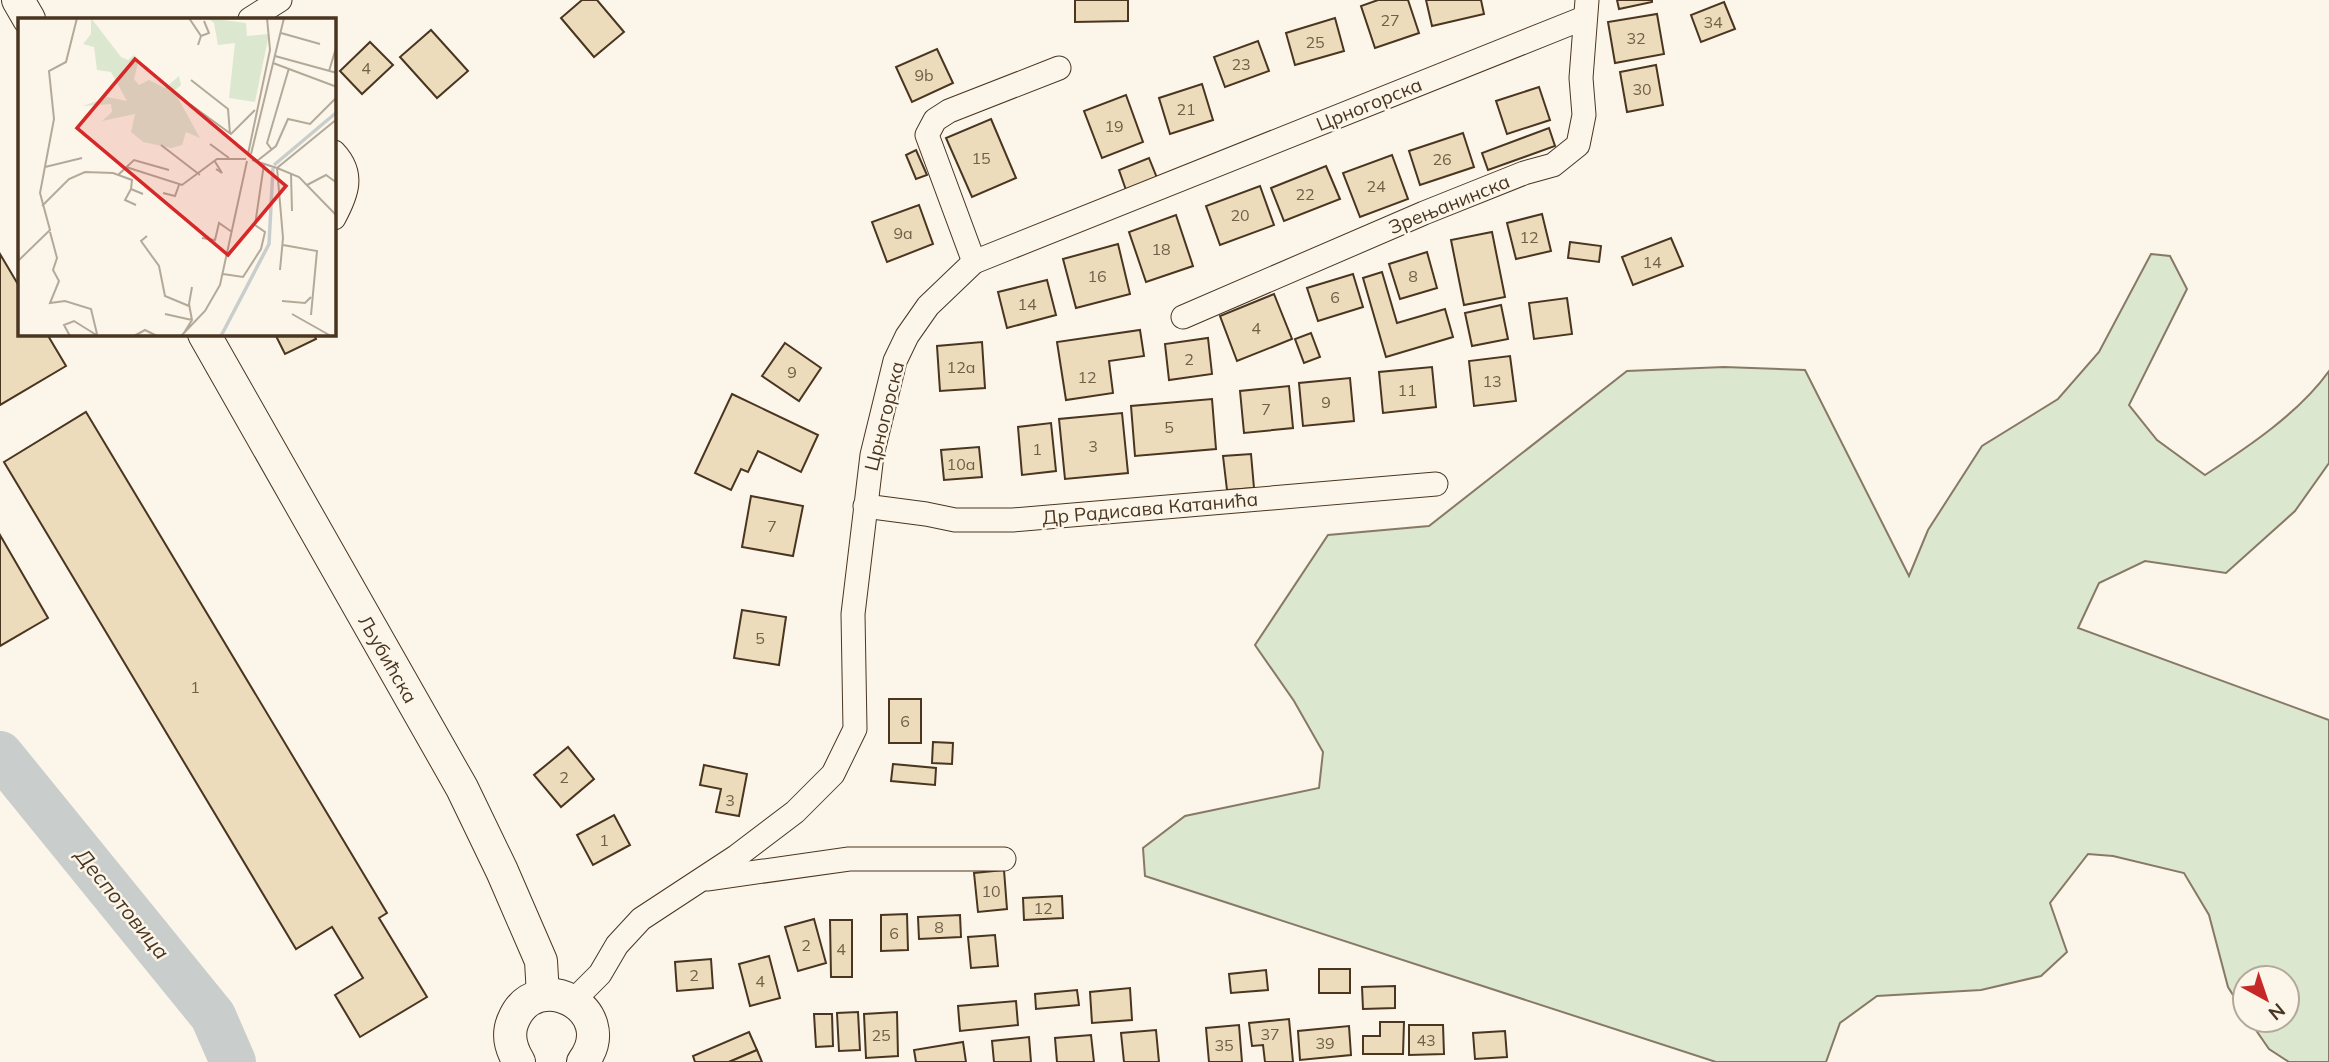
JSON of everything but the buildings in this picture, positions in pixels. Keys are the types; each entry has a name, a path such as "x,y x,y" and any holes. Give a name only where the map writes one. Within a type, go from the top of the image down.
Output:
{"street":[{"path":"18,0 28,18"},
{"path":"252,18 281,0"},
{"name":"Црногорска","path":"558,998 600,974 617,944 641,919 704,880 805,803 833,774 855,729 853,614 872,455 895,361 907,336 928,306 974,262 1585,9"},
{"name":"Зрењанинска","path":"1183,317 1424,213 1524,173 1553,165 1578,145 1584,115 1581,78 1585,9"},
{"path":"974,262 927,135 935,120 949,111 1059,68"},
{"path":"336,154 344,162 347,192 336,214"},
{"name":"Љубићска","path":"205,336 462,788 558,998"},
{"name":"Др Радисава Катанића","path":"865,506 955,520 1013,520 1436,484"},
{"path":"704,880 849,859 1004,859"},
{"path":"519,1062 512,1049 510,1037 511,1026 523,1006 558,998 582,1007 592,1026 589,1060"}],"green space":[{"path":"2151,254 2170,256 2187,289 2129,405 2157,440 2205,475 2288,415 2329,371 2329,463 2295,511 2226,573 2145,561 2099,583 2078,628 2329,720 2329,1062 2289,1062 2269,1049 2259,1034 2301,1034 2301,964 2231,964 2231,992 2209,915 2184,873 2113,856 2088,854 2050,903 2067,952 2041,976 1981,990 1877,996 1840,1023 1826,1062 1716,1062 1145,876 1143,848 1185,816 1319,788 1323,752 1294,701 1255,645 1328,535 1429,526 1627,371 1724,367 1805,370 1909,576 1928,530 1982,446 2058,399 2099,352"}],"waterway":[{"name":"Деспотовица","path":"0,754 213,1016 233,1062"}]}
